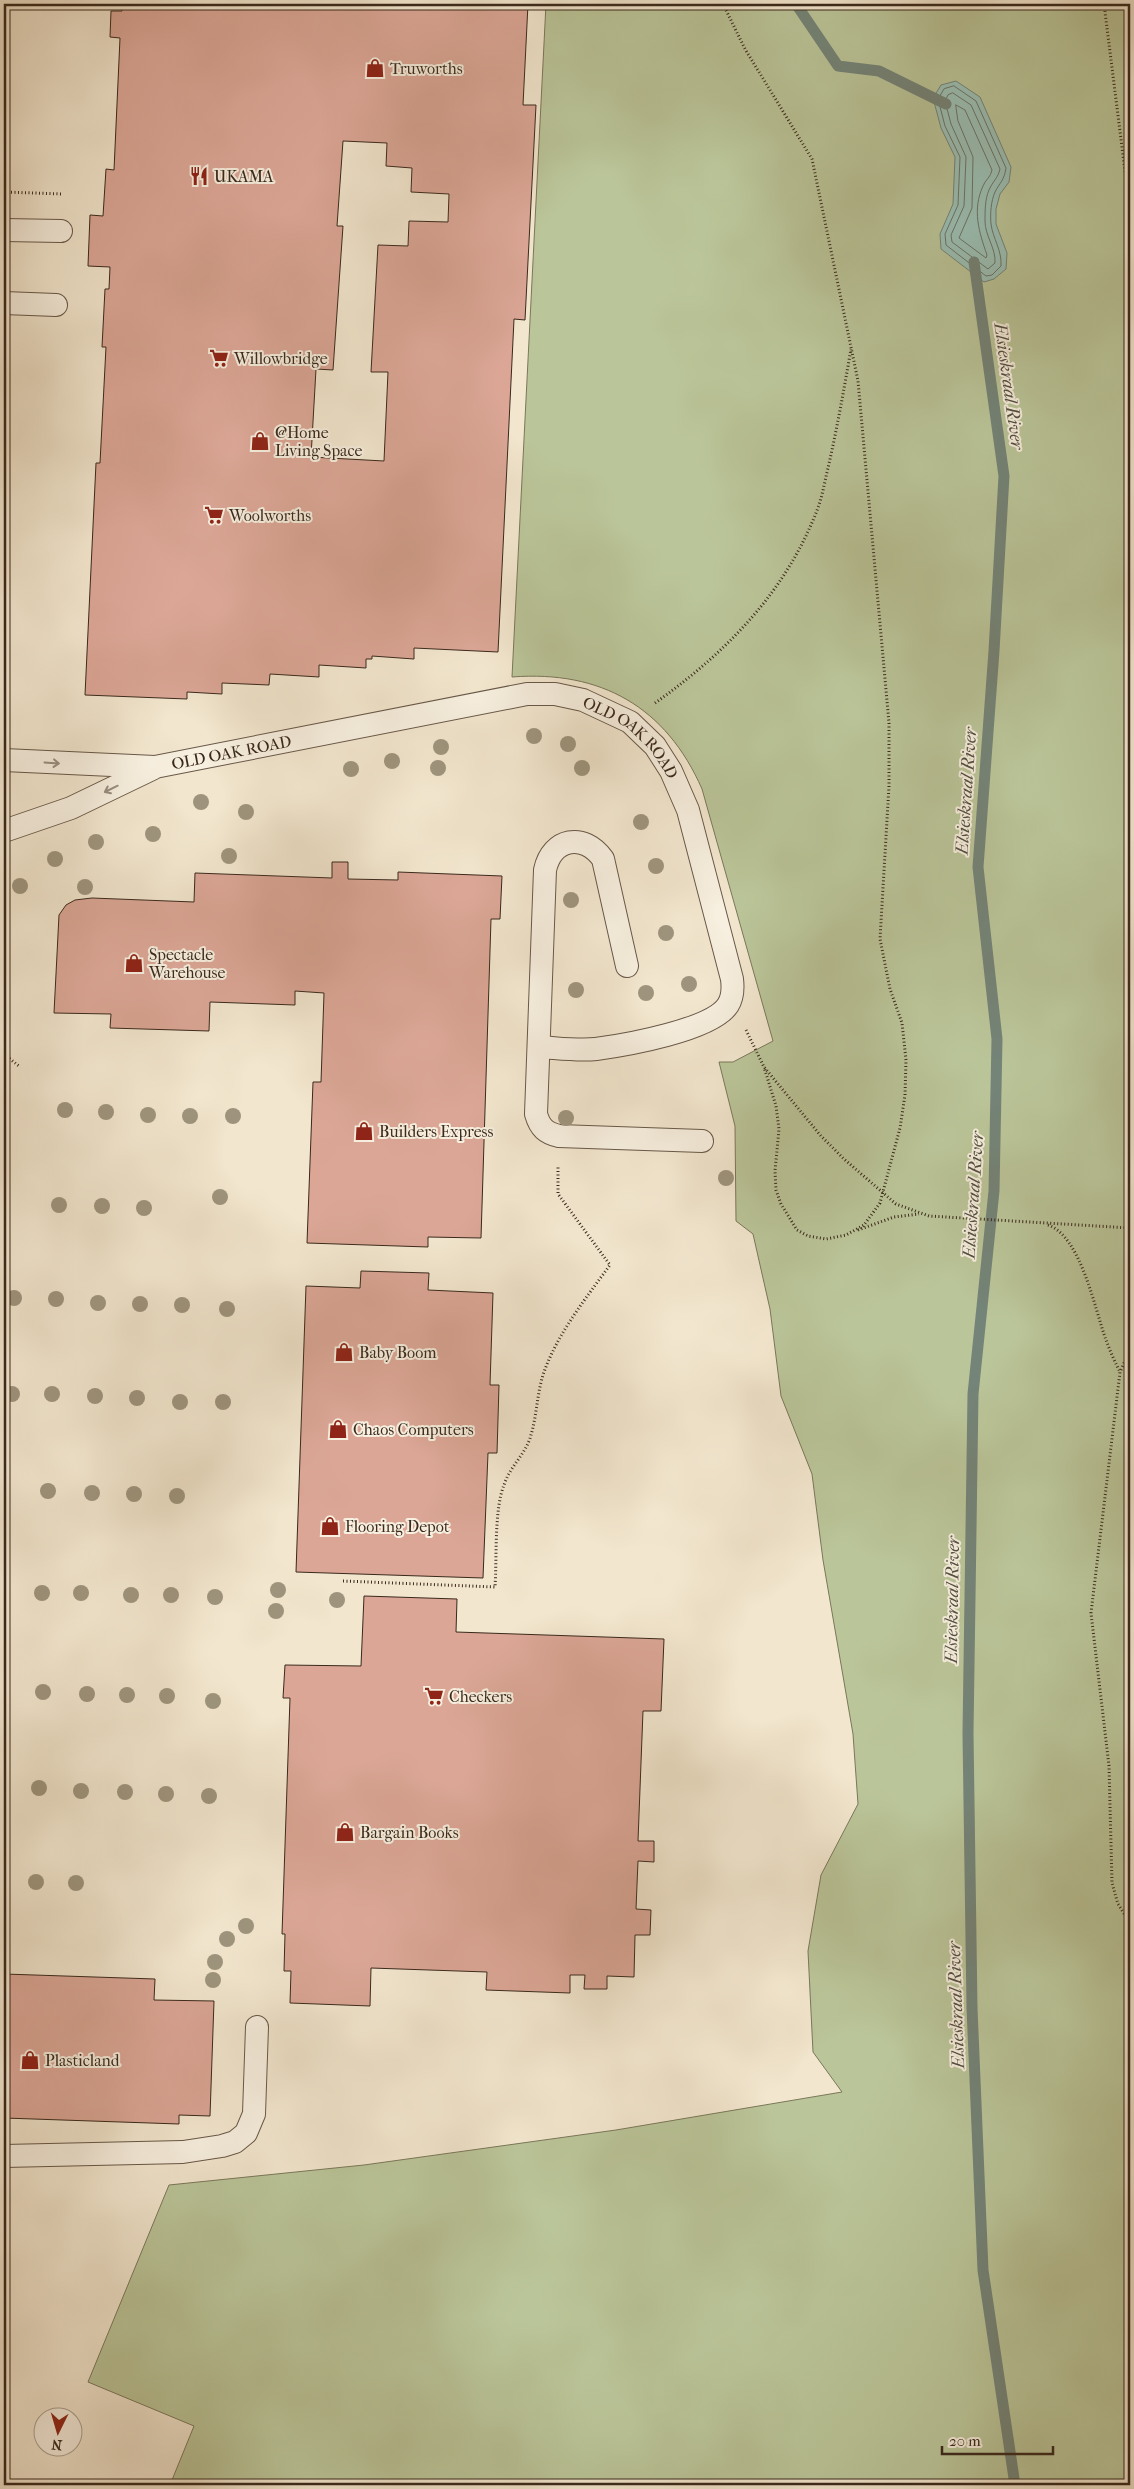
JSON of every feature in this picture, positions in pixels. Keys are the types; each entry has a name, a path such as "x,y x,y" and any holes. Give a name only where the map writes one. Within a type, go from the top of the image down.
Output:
{"lane":[{"path":"4,230 61,231"},
{"path":"4,303 56,305"},
{"name":"OLD OAK ROAD","path":"4,760 155,767 527,694 555,694 583,700 630,722 655,746 671,771 688,810 733,988 728,1004 702,1024 653,1038 595,1049 539,1047"},
{"name":"OLD OAK ROAD","path":"4,831 71,808 155,767"},
{"path":"627,966 603,859 596,850 587,844 575,842 564,844 554,850 547,859 545,870 536,1114 543,1130 559,1136 702,1141"},
{"path":"4,2156 183,2152 235,2142 246,2133 254,2114 256,2027"}],"path":[{"path":"723,4 745,49 812,159 858,381 889,723 889,786 880,939 890,989 902,1023 906,1060 905,1095 900,1128 883,1194 872,1217 864,1225 846,1235"},
{"path":"1104,4 1130,211"},
{"path":"4,192 63,194"},
{"path":"630,722 680,685 730,643 767,601 798,554 820,504 836,435 852,346"},
{"path":"732,979 747,1033 764,1067 776,1106 779,1130 775,1180 781,1204 797,1230 808,1236 826,1239 846,1235 894,1217 924,1214 1130,1228"},
{"path":"4,1054 20,1067"},
{"path":"764,1067 821,1136 883,1194 896,1204 924,1214"},
{"path":"343,1581 495,1587 499,1503 504,1484 526,1451 536,1416 544,1372 583,1302 610,1265 558,1194 559,1136"},
{"path":"1042,1223 1060,1232 1085,1271 1106,1341 1120,1372"},
{"path":"1130,1350 1120,1372 1091,1613 1109,1766 1112,1883 1118,1904 1130,1923"}],"green space":[{"path":"546,4 1130,4 1130,2485 170,2485 194,2426 88,2382 169,2185 364,2165 616,2130 842,2092 813,2052 808,1951 821,1875 858,1804 853,1734 823,1560 812,1474 781,1396 770,1309 753,1234 736,1221 735,1126 719,1062 733,1062 773,1041 702,789 687,760 670,736 650,716 627,700 602,688 574,680 544,676 512,677"}],"water":[{"path":"956,81 980,97 1011,167 1009,182 1000,194 996,209 996,224 1007,253 1006,269 994,279 984,282 941,249 940,234 953,204 955,157 941,128 933,98 941,85"}],"building":[{"name":"Willowbridge","path":"122,4 528,4 523,105 536,105 525,320 514,319 498,652 414,648 414,659 372,656 372,659 366,659 366,668 319,665 319,677 270,674 269,685 222,683 222,694 187,692 187,699 85,695 96,463 100,463 106,347 102,347 105,289 109,289 110,267 88,266 90,215 103,216 106,169 114,170 120,38 110,37 111,11 122,11","holes":["343,141 387,143 386,166 412,168 411,192 449,194 448,222 409,221 408,246 378,245 371,372 388,372 384,461 311,457 316,369 333,370 343,226 337,226"]},
{"path":"332,862 348,862 348,879 398,880 398,872 502,876 500,919 491,919 481,1238 428,1237 428,1247 307,1243 313,1082 321,1082 324,993 295,991 295,1005 210,1002 209,1031 110,1028 111,1014 54,1013 59,915 66,905 75,900 92,898 194,902 195,873 332,878"},
{"path":"361,1271 429,1273 428,1290 493,1293 490,1385 499,1385 497,1453 488,1453 483,1578 296,1572 306,1286 360,1288"},
{"path":"364,1596 457,1599 456,1632 664,1639 661,1711 643,1711 638,1841 654,1841 654,1862 638,1861 636,1909 651,1910 650,1935 635,1935 634,1977 607,1976 607,1989 584,1989 585,1975 570,1975 570,1993 486,1990 487,1972 371,1968 370,2006 290,2003 291,1971 284,1971 285,1934 282,1934 290,1698 283,1698 285,1665 361,1666"},
{"path":"4,1974 155,1979 154,2000 214,2001 210,2116 179,2115 179,2124 4,2118"}],"waterway":[{"name":"Elsieskraal River","path":"796,4 838,66 879,71 946,104"},
{"name":"Elsieskraal River","path":"974,262 1004,476 994,651 978,867 997,1039 994,1191 973,1394 968,1733 972,2008 983,2270 1015,2485"}],"place":[{"name":"Truworths","path":"375,68"},
{"name":"UKAMA","path":"199,176"},
{"name":"Willowbridge","path":"219,358"},
{"name":"@Home Living Space","path":"260,441"},
{"name":"Woolworths","path":"214,515"},
{"name":"Spectacle Warehouse","path":"134,963"},
{"name":"Builders Express","path":"364,1131"},
{"name":"Baby Boom","path":"344,1352"},
{"name":"Chaos Computers","path":"338,1429"},
{"name":"Flooring Depot","path":"330,1526"},
{"name":"Checkers","path":"434,1696"},
{"name":"Bargain Books","path":"345,1832"},
{"name":"Plasticland","path":"30,2060"}]}
